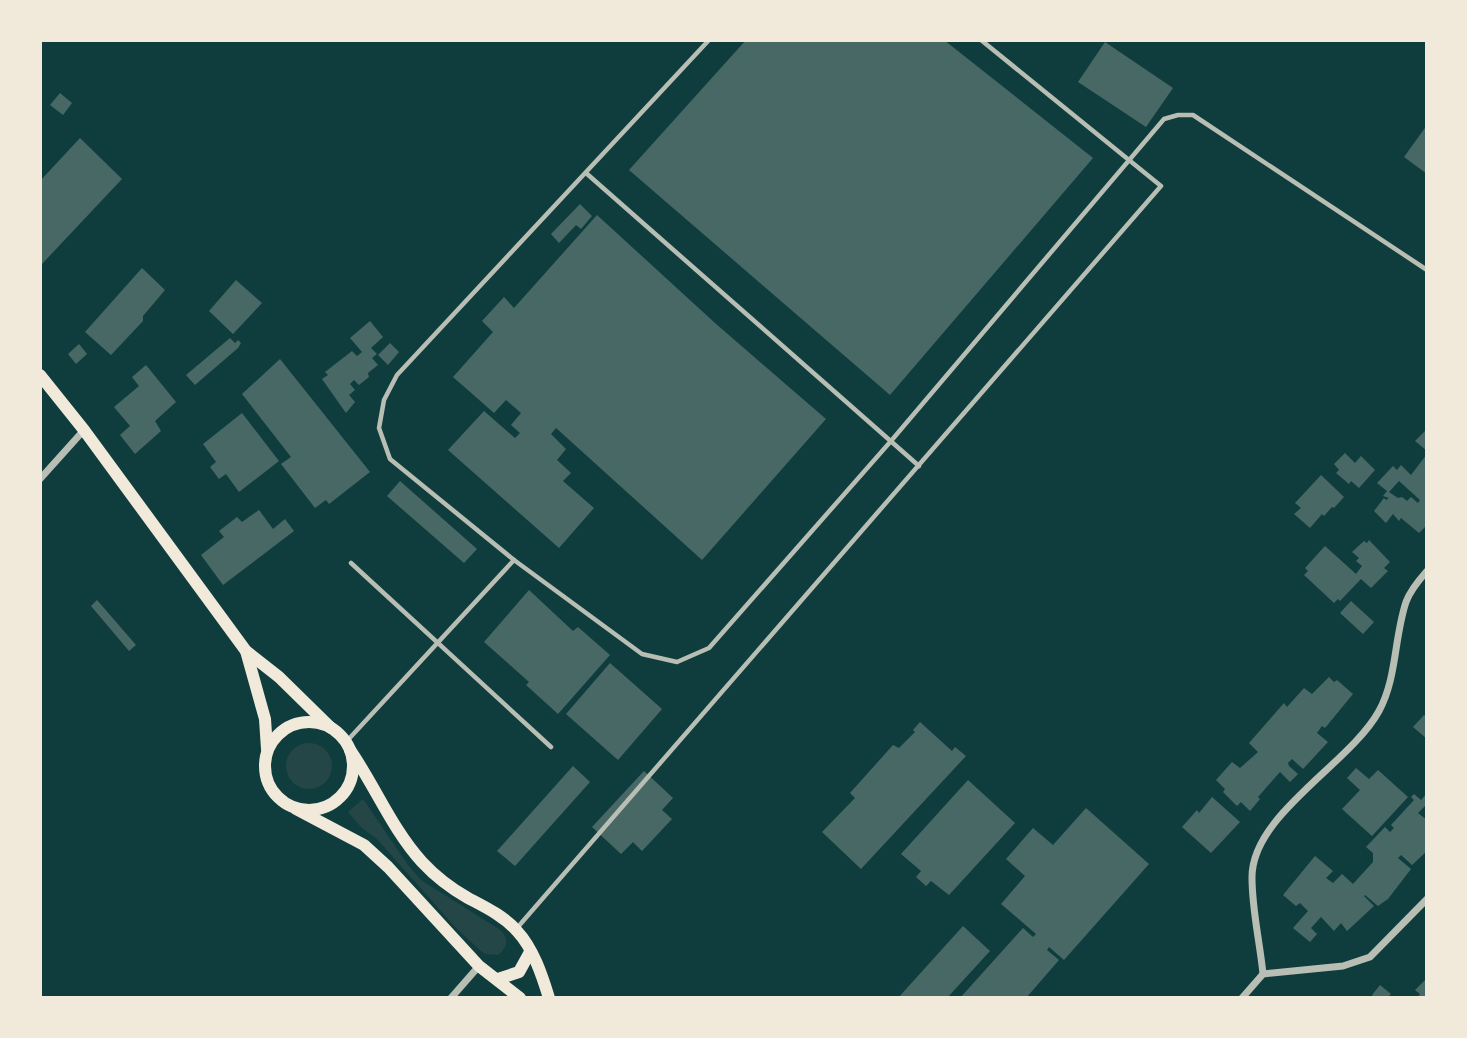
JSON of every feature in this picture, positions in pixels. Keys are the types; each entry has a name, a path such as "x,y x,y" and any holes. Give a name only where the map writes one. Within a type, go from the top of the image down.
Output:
{"main road":[{"path":"40,375 84,430 246,651 279,677 348,746 369,777 388,815 423,864 444,882 501,917 516,930 530,952 549,998"},
{"path":"246,651 265,719 267,752"},
{"path":"331,728 317,722 302,722 287,727 275,737 264,765 274,794 284,803 364,845 388,867 479,966 520,998"},
{"path":"296,809 316,810 337,800 346,790 352,777 353,763 348,746"},
{"path":"498,979 519,972 530,952"}],"street":[{"path":"40,479 84,430"},
{"path":"1264,974 1252,877 1256,851 1270,829 1378,713 1388,691 1407,600 1427,571"},
{"path":"1242,998 1264,974 1343,966 1370,957 1427,899"},
{"path":"451,998 479,966"}],"lane":[{"path":"709,40 397,375 384,400 379,428 390,459 513,560 642,654 677,662 709,648 891,441 1164,119 1193,115 1427,270"},
{"path":"516,930 1161,186 981,40"},
{"path":"586,173 919,466"},
{"path":"348,746 513,560"},
{"path":"351,563 551,747"}],"shaded area":[{"path":"309,743 325,750 332,766 325,782 309,789 293,782 286,766 293,750"},
{"path":"363,799 421,880 502,932 506,945 498,955 485,954 456,928 377,839 362,828 348,812"}],"building":[{"path":"746,40 944,40 1093,158 890,395 629,170"},
{"path":"1105,42 1173,88 1146,127 1078,82"},
{"path":"60,93 72,103 63,115 50,105"},
{"path":"1427,125 1427,174 1404,157"},
{"path":"80,138 122,179 42,264 40,181"},
{"path":"580,204 592,216 581,229 576,225 559,243 551,234"},
{"path":"597,215 715,323 826,419 702,560 556,428 551,434 566,449 557,460 571,473 563,481 594,508 559,548 448,450 484,411 515,438 520,433 511,425 521,413 506,400 494,413 453,377 493,332 482,321 504,297 514,308"},
{"path":"142,268 165,290 143,316 143,321 111,355 85,332"},
{"path":"236,280 262,303 233,334 209,311"},
{"path":"370,321 383,337 371,348 377,354 372,358 378,365 359,385 354,380 350,384 355,390 349,395 355,402 346,413 322,379 328,375 325,372 352,351 357,356 362,352 350,338"},
{"path":"230,338 235,343 238,340 241,343 238,348 195,385 186,375"},
{"path":"390,343 399,352 388,365 378,355"},
{"path":"79,344 87,354 76,364 68,354"},
{"path":"280,359 370,472 329,504 326,500 315,508 281,464 291,457 242,394"},
{"path":"146,365 176,402 155,421 161,431 135,454 120,435 130,426 114,407 139,386 132,377"},
{"path":"242,413 279,461 239,492 226,474 219,479 210,467 216,462 203,444"},
{"path":"1427,429 1427,451 1415,441"},
{"path":"1345,453 1355,463 1361,456 1375,470 1359,488 1351,481 1349,484 1336,473 1339,470 1334,464"},
{"path":"1427,454 1427,525 1419,533 1401,518 1399,521 1393,514 1386,523 1374,511 1384,498 1389,498 1383,496 1387,491 1377,483 1393,466 1397,470 1401,465 1411,475","holes":["1399,481 1420,500 1418,503 1411,497 1407,501 1389,492"]},
{"path":"1321,475 1344,497 1324,516 1322,514 1310,528 1294,514 1301,508 1295,503"},
{"path":"400,481 477,549 464,563 387,496"},
{"path":"259,510 273,529 285,519 294,531 223,585 201,555 224,537 219,531 237,517 242,522"},
{"path":"1369,540 1390,562 1384,568 1388,571 1371,588 1361,579 1340,601 1338,599 1334,603 1304,575 1308,571 1305,568 1325,546 1356,574 1362,566 1356,561 1359,558 1352,552"},
{"path":"529,590 573,631 578,627 610,655 558,714 526,685 529,682 484,642"},
{"path":"97,600 136,645 129,651 91,606"},
{"path":"1351,601 1374,622 1363,634 1340,613"},
{"path":"610,663 662,709 618,760 566,714"},
{"path":"1329,677 1334,682 1337,680 1353,694 1325,728 1322,726 1317,733 1328,742 1303,769 1292,759 1288,763 1289,766 1298,774 1290,782 1280,772 1258,797 1260,799 1250,811 1241,802 1237,806 1216,780 1232,762 1240,768 1258,752 1249,743 1284,703 1287,707 1304,688 1312,694"},
{"path":"1424,715 1427,717 1427,739 1413,727"},
{"path":"920,722 952,751 955,747 966,756 861,869 822,832 855,798 850,793 893,745 899,748 915,732 913,730"},
{"path":"573,766 590,782 515,866 497,851"},
{"path":"1356,768 1369,779 1378,770 1408,797 1372,836 1342,809 1360,790 1347,778"},
{"path":"644,771 673,798 662,810 672,819 642,851 633,842 621,854 592,827"},
{"path":"968,780 1015,823 949,895 931,881 926,886 916,877 921,871 901,854"},
{"path":"1427,793 1427,804 1418,813 1427,820 1427,851 1412,865 1401,855 1398,858 1411,869 1388,899 1378,906 1365,895 1374,906 1347,931 1341,923 1334,931 1321,917 1311,928 1317,934 1310,942 1293,928 1308,911 1300,903 1296,906 1283,895 1315,856 1333,871 1326,878 1333,883 1342,874 1353,884 1373,862 1373,853 1366,847 1385,827 1390,832 1394,828 1391,825 1414,800 1411,797 1414,794 1421,800"},
{"path":"1212,797 1240,822 1211,853 1182,827 1197,810 1199,813"},
{"path":"1086,808 1149,864 1064,960 1049,947 1047,950 1059,960 1026,998 960,998 1023,928 1033,937 1036,934 1001,904 1025,876 1006,859 1033,828 1053,845"},
{"path":"963,926 990,951 947,998 898,998"},
{"path":"1427,978 1427,998 1417,998 1420,994 1415,990"},
{"path":"1380,985 1391,994 1387,998 1375,998 1372,995"}]}
